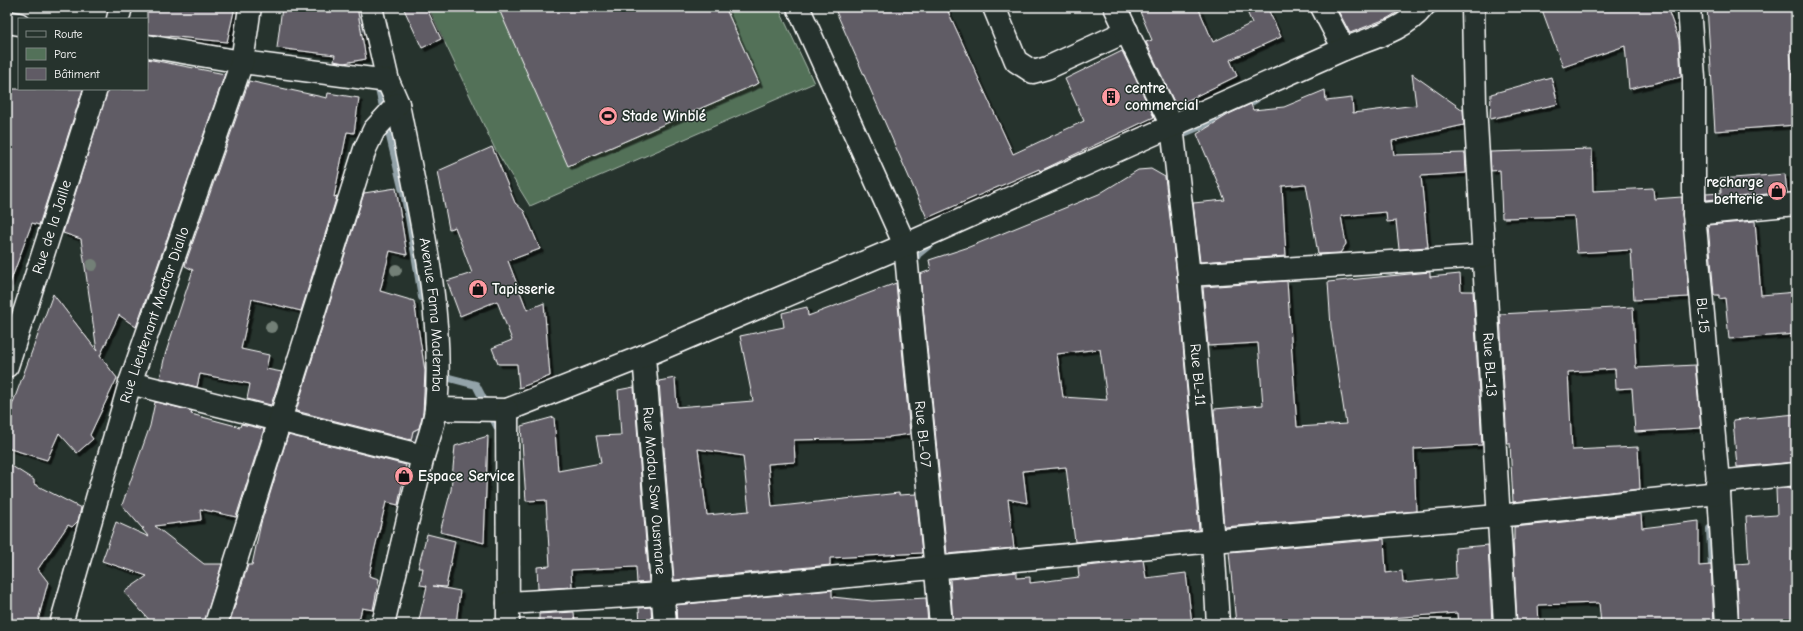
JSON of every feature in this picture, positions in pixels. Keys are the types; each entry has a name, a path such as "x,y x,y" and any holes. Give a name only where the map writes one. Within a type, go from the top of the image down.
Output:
{"street":[{"path":"118,18 122,7"},
{"name":"Rue Lieutenant Mactar Diallo","path":"61,624 130,383 242,62 250,7"},
{"name":"Avenue Fama Mademba","path":"371,7 388,81 398,104 431,289 437,360 436,410 431,434 423,456 383,624"},
{"name":"Rue BL-07","path":"798,7 905,245 937,568 941,624"},
{"path":"994,7 1016,61 1032,72 1047,68 1127,31"},
{"name":"Rue BL-11","path":"1116,7 1172,126 1189,275 1213,541 1218,624"},
{"path":"1322,7 1344,48"},
{"path":"436,410 507,410 644,356 905,245 1344,48 1405,24 1423,7"},
{"name":"Rue BL-13","path":"1473,7 1475,105 1504,624"},
{"name":"BL-15","path":"1689,7 1694,78 1694,214 1718,488 1727,624"},
{"path":"7,22 18,24"},
{"path":"148,46 242,62 388,81"},
{"name":"Rue de la Jaille","path":"7,366 96,90"},
{"path":"216,624 278,421 365,149 374,130 398,104"},
{"path":"1694,214 1796,204"},
{"path":"1189,275 1484,256"},
{"name":"Rue Modou Sow Ousmane","path":"644,356 665,624"},
{"path":"130,383 423,456"},
{"path":"507,410 508,624"},
{"path":"508,602 662,594 1213,541 1498,516 1718,488 1796,474"}],"green space":[{"name":"Stade Winblé","path":"428,7 778,7 814,83 530,206 495,149"}],"building":[{"path":"147,7 235,7 227,42 148,34"},
{"path":"282,7 357,7 366,59 344,63 334,61 335,55 277,48"},
{"path":"403,7 426,7 441,39 422,48"},
{"path":"498,7 725,7 759,83 568,166"},
{"path":"834,7 946,7 1013,154 1084,121 1065,79 1122,51 1154,117 1040,171 1039,169 927,218"},
{"path":"1138,7 1198,7 1213,42 1252,23 1245,7 1267,7 1281,37 1230,60 1237,76 1176,106 1146,42 1152,40"},
{"path":"1336,7 1406,7 1388,18 1350,33"},
{"path":"1541,7 1667,7 1679,40 1681,77 1629,89 1625,46 1563,67"},
{"path":"1707,7 1796,7 1796,49 1790,50 1796,125 1715,131"},
{"path":"148,59 225,74 136,327 119,315 100,356 117,378 90,435 93,439 77,453 59,433 47,460 7,448 7,419 53,294 97,351 81,239 63,233 108,90 148,90"},
{"path":"1412,74 1463,110 1464,125 1392,141 1394,155 1465,153 1466,173 1421,176 1428,247 1399,249 1396,221 1387,222 1386,212 1341,216 1346,244 1340,253 1318,254 1306,184 1282,186 1286,256 1200,262 1193,203 1225,200 1197,134 1231,113 1251,104 1253,110 1284,107 1325,90 1326,101 1352,98 1353,113 1416,105"},
{"path":"1551,77 1558,104 1490,119 1491,94"},
{"path":"249,81 327,98 328,93 359,98 354,133 347,132 334,197 337,196 301,311 252,299 241,349 269,355 266,369 282,372 271,405 247,399 250,384 200,374 197,387 160,378 165,355 193,270 185,266 186,262"},
{"path":"7,89 83,90 39,225 32,223 10,283 7,283"},
{"path":"492,147 515,203 524,211 540,249 508,261 527,310 544,303 550,376 519,388 517,364 498,364 492,348 512,340 497,301 460,316 447,281 472,273 455,227 449,229 438,171"},
{"path":"1592,149 1593,191 1653,188 1654,199 1682,197 1689,297 1634,300 1631,250 1577,253 1574,216 1502,218 1500,170 1491,171 1490,152"},
{"path":"1151,169 1165,177 1177,276 1199,530 1075,542 1066,467 1023,471 1027,503 1008,499 1014,548 947,554 920,274 931,270 929,260 969,247 1099,194 1138,170","holes":["1100,349 1107,400 1063,397 1057,354"]},
{"path":"1785,174 1787,192 1706,200 1706,194 1721,193 1720,179"},
{"path":"396,188 407,255 390,251 380,291 414,301 425,371 423,413 419,428 413,431 411,440 296,411 364,193"},
{"path":"1755,221 1761,295 1796,292 1796,334 1729,339 1725,298 1719,299 1719,295 1714,295 1708,225"},
{"path":"1430,272 1430,277 1460,274 1461,291 1473,291 1482,445 1414,449 1416,511 1224,527 1214,409 1263,405 1258,343 1208,346 1203,287 1287,281 1297,427 1346,424 1331,327 1328,282"},
{"path":"896,283 910,434 889,438 794,440 795,462 768,464 772,507 899,493 899,495 916,494 922,553 830,558 830,565 674,580 659,381 675,378 677,407 753,401 740,336 784,327 782,313 807,307 808,316","holes":["698,449 743,456 749,511 707,515"]},
{"path":"1633,307 1636,368 1695,365 1701,428 1635,432 1632,388 1616,389 1615,369 1568,372 1572,450 1638,447 1640,489 1513,502 1510,443 1507,443 1500,314"},
{"path":"634,387 649,582 637,583 636,567 571,570 572,587 538,589 537,567 550,566 546,500 526,501 521,426 554,417 558,471 601,463 596,436 621,435 618,390"},
{"path":"155,402 192,411 191,414 240,427 241,424 264,429 236,517 200,509 201,520 155,526 204,564 222,564 204,624 153,624 124,592 147,576 102,561 116,522 149,537 142,529 144,528 142,528 122,505 150,426"},
{"path":"1796,414 1796,462 1737,467 1733,420"},
{"path":"288,435 406,465 398,505 386,502 374,552 369,576 379,579 373,610 362,608 358,624 229,624 248,565 252,565 261,523"},
{"path":"488,436 484,543 440,532 451,490 455,446"},
{"path":"7,463 34,480 34,484 81,508 78,521 72,527 68,525 38,569 48,582 37,624 7,624"},
{"path":"1796,487 1796,624 1739,624 1736,564 1749,563 1746,517 1777,515 1776,489"},
{"path":"1641,514 1642,528 1699,521 1699,566 1711,565 1714,624 1601,624 1599,603 1538,605 1539,624 1517,624 1513,540 1514,527"},
{"path":"427,534 455,541 446,587 433,586 460,591 456,624 418,624 427,586 420,585 423,568 418,568"},
{"path":"1384,539 1386,573 1402,571 1403,583 1456,578 1455,548 1488,545 1492,624 1458,624 1457,613 1390,618 1390,624 1236,624 1229,552"},
{"path":"1143,560 1146,578 1186,573 1192,624 953,624 950,579 1017,572 1017,578 1030,577 1030,583 1079,577 1078,567"},
{"path":"832,590 832,597 872,601 926,598 928,624 677,624 676,605"},
{"path":"651,607 652,624 640,624 639,608"},
{"path":"574,612 575,624 539,624 539,614"}],"waterway":[{"path":"360,7 365,29"},
{"path":"1425,13 1439,7"},
{"path":"377,81 409,217 422,297"},
{"path":"1174,137 1234,112 1256,99"},
{"path":"912,264 918,254 934,241"},
{"path":"414,453 427,374"},
{"path":"438,375 476,385 501,434"},
{"path":"1710,529 1715,624"}],"place":[{"name":"centre commercial","path":"1111,97"},
{"name":"Stade Winblé","path":"608,116"},
{"name":"recharge betterie","path":"1777,191"},
{"name":"Tapisserie","path":"478,289"},
{"name":"Espace Service","path":"404,476"}]}
